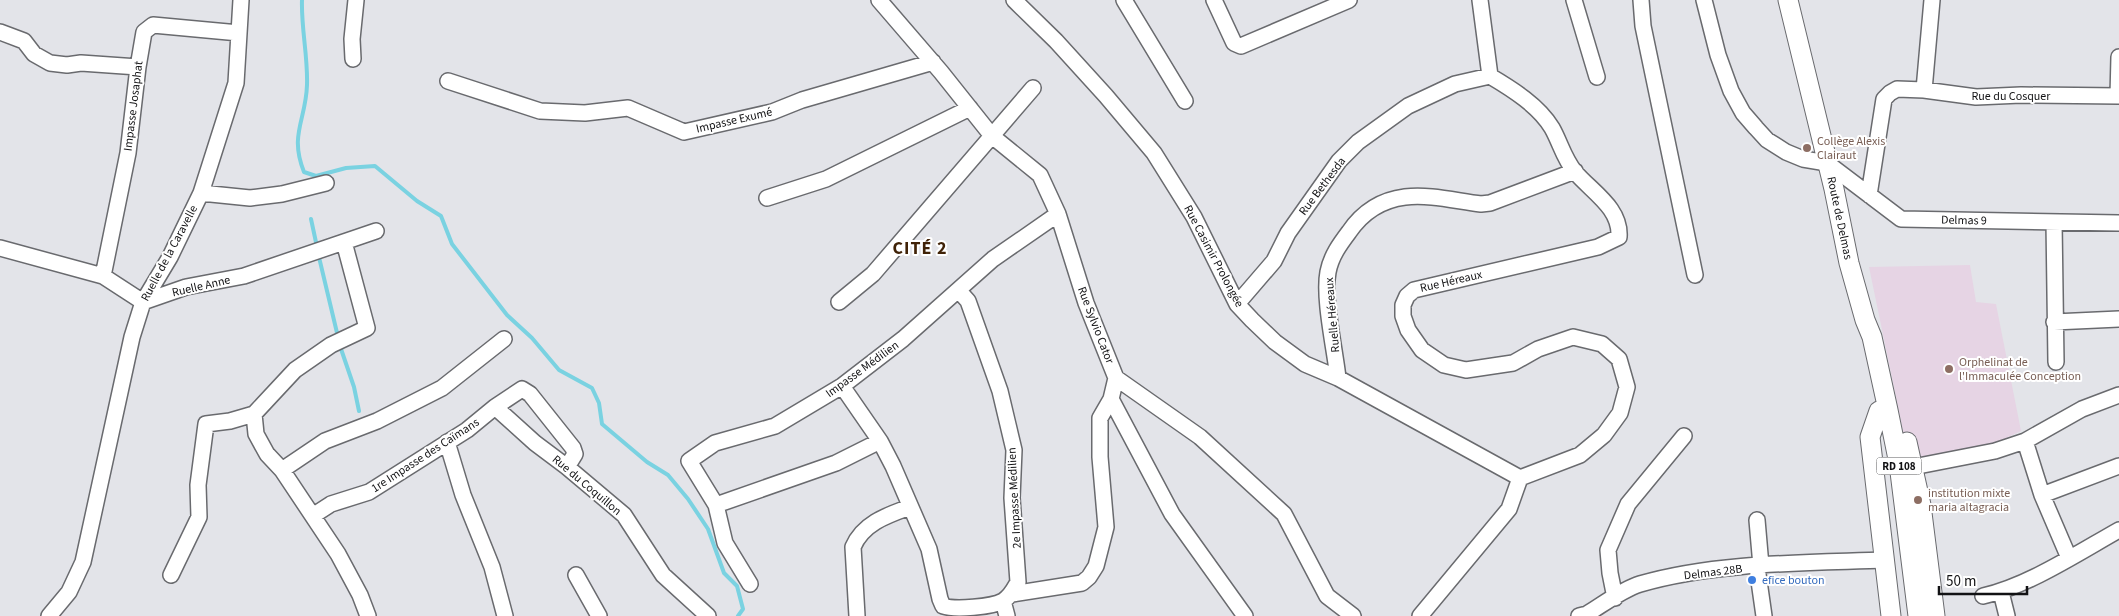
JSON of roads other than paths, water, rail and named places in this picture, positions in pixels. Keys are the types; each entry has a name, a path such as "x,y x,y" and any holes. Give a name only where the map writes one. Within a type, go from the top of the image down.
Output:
{"main road":[{"name":"Route de Delmas","path":"1788,0 1849,263 1865,320 1866,339 1883,411 1900,473 1918,616"},
{"name":"Route de Delmas","path":"1883,411 1906,616"},
{"path":"1891,616 1870,436 1883,411 1905,435 1921,505 1935,616"}],"street":[{"name":"Ruelle de la Caravelle","path":"49,616 69,592 83,562 130,344 143,302 170,257 201,192 236,83 241,0"},
{"path":"353,58 352,39 356,0"},
{"name":"Rue Sylvio Cator","path":"879,0 933,62 992,136 1040,175 1058,214 1086,303 1116,378 1200,438 1284,514 1327,596 1353,616"},
{"name":"Rue Casimir Prolongée","path":"1014,0 1056,41 1106,96 1154,154 1194,217 1237,304 1275,342 1306,364 1338,378 1520,478"},
{"path":"1124,0 1185,101"},
{"path":"1214,0 1234,42 1241,46 1348,0"},
{"path":"1480,0 1490,76"},
{"path":"1574,0 1597,77"},
{"path":"1641,0 1643,26 1695,275"},
{"path":"1704,0 1718,55 1731,91 1743,113 1768,140 1786,152 1804,159 1827,163"},
{"path":"1924,90 1932,0"},
{"name":"Impasse Josaphat","path":"103,276 128,153 144,32 153,25 239,33"},
{"path":"0,32 24,41 34,54 50,63 138,67"},
{"path":"2118,96 2119,57"},
{"name":"Impasse Exumé","path":"448,81 540,111 584,113 628,108 684,132 772,112 802,100 933,62"},
{"name":"Rue Bethesda","path":"1237,304 1274,261 1288,233 1339,161 1358,142 1408,106 1455,84 1490,76"},
{"name":"Rue Héreaux","path":"1490,76 1521,94 1551,127 1564,155 1575,172 1614,214 1620,226 1619,237 1598,247 1414,290 1407,296 1403,305 1408,330 1422,350 1444,366 1466,370 1513,363 1538,349 1573,337 1602,344 1619,359 1627,387 1620,413 1604,435 1580,455 1520,478"},
{"path":"839,302 873,274 1033,88"},
{"name":"Rue du Cosquer","path":"1869,195 1884,100 1897,89 1924,90 1976,97 2021,95 2118,96"},
{"path":"767,198 826,179 970,108"},
{"name":"Delmas 9","path":"1827,163 1901,219 2119,222"},
{"name":"Ruelle Héreaux","path":"1338,378 1330,313 1328,272 1334,252 1358,218 1379,204 1405,197 1422,197 1481,204 1490,203 1575,172"},
{"path":"201,192 250,198 282,194 326,183"},
{"name":"Impasse Médilien","path":"716,505 689,461 715,443 776,426 842,386 903,339 993,259 1058,214"},
{"path":"2054,222 2056,362"},
{"name":"Ruelle Anne","path":"143,302 186,287 244,276 376,231"},
{"path":"171,575 199,517 198,485 206,424 230,421 254,414 295,370 331,345 367,328 344,242"},
{"path":"0,248 103,276 143,302"},
{"name":"2e Impasse Médilien","path":"959,291 968,302 1000,391 1014,450 1012,498 1018,582 1008,597"},
{"path":"2054,322 2119,319"},
{"path":"282,470 325,441 377,421 442,388 504,339"},
{"path":"842,386 880,442 893,466 929,549 940,599 944,606 951,609 995,604 1008,597 1082,582 1089,577 1096,566 1106,527 1100,458 1100,418 1111,399 1116,378"},
{"name":"1re Impasse des Caïmans","path":"314,515 331,504 369,492 467,430 519,390 527,392 573,448 575,454 566,467"},
{"path":"1913,467 1995,451 2025,441 2082,409 2119,395"},
{"path":"1111,399 1172,514 1246,616"},
{"name":"Rue du Coquillon","path":"495,407 535,443 624,515 663,575 708,616"},
{"path":"254,414 256,434 267,454 282,470 314,515 360,595 368,616"},
{"path":"1615,598 1608,550 1628,504 1684,436"},
{"path":"2025,441 2042,495 2069,558"},
{"path":"447,442 463,495 492,566 505,616"},
{"path":"750,584 725,543 716,505 836,463 880,442"},
{"path":"2042,495 2119,466"},
{"path":"1420,616 1509,509 1520,478"},
{"path":"857,616 853,547 857,538 884,516 910,507"},
{"path":"1757,520 1764,616"},
{"path":"1983,596 2001,592 2069,558 2119,530"},
{"name":"Delmas 28B","path":"1579,616 1587,614 1638,584 1698,572 1759,566 1885,560"},
{"path":"576,575 599,616"},
{"path":"2001,592 2007,616"},
{"path":"1007,616 1008,597"}],"waterway":[{"path":"302,0 307,85 298,137 298,148 304,172 316,176 346,168 375,166 417,201 441,216 452,244 507,315 532,338 559,370 592,388 599,403 602,424 647,462 668,475 688,499 708,529 724,573 737,586 743,609 738,616"},
{"path":"311,219 317,247"},
{"path":"318,253 338,337"},
{"path":"340,346 354,387 359,411"}],"place":[{"name":"Collège Alexis Clairaut","path":"1807,148"},
{"name":"Orphelinat de l'Immaculée Conception","path":"1949,369"},
{"name":"institution mixte maria altagracia","path":"1918,500"},
{"name":"efice bouton","path":"1752,580"}],"district":[{"name":"CITÉ 2","path":"920,248"}]}
